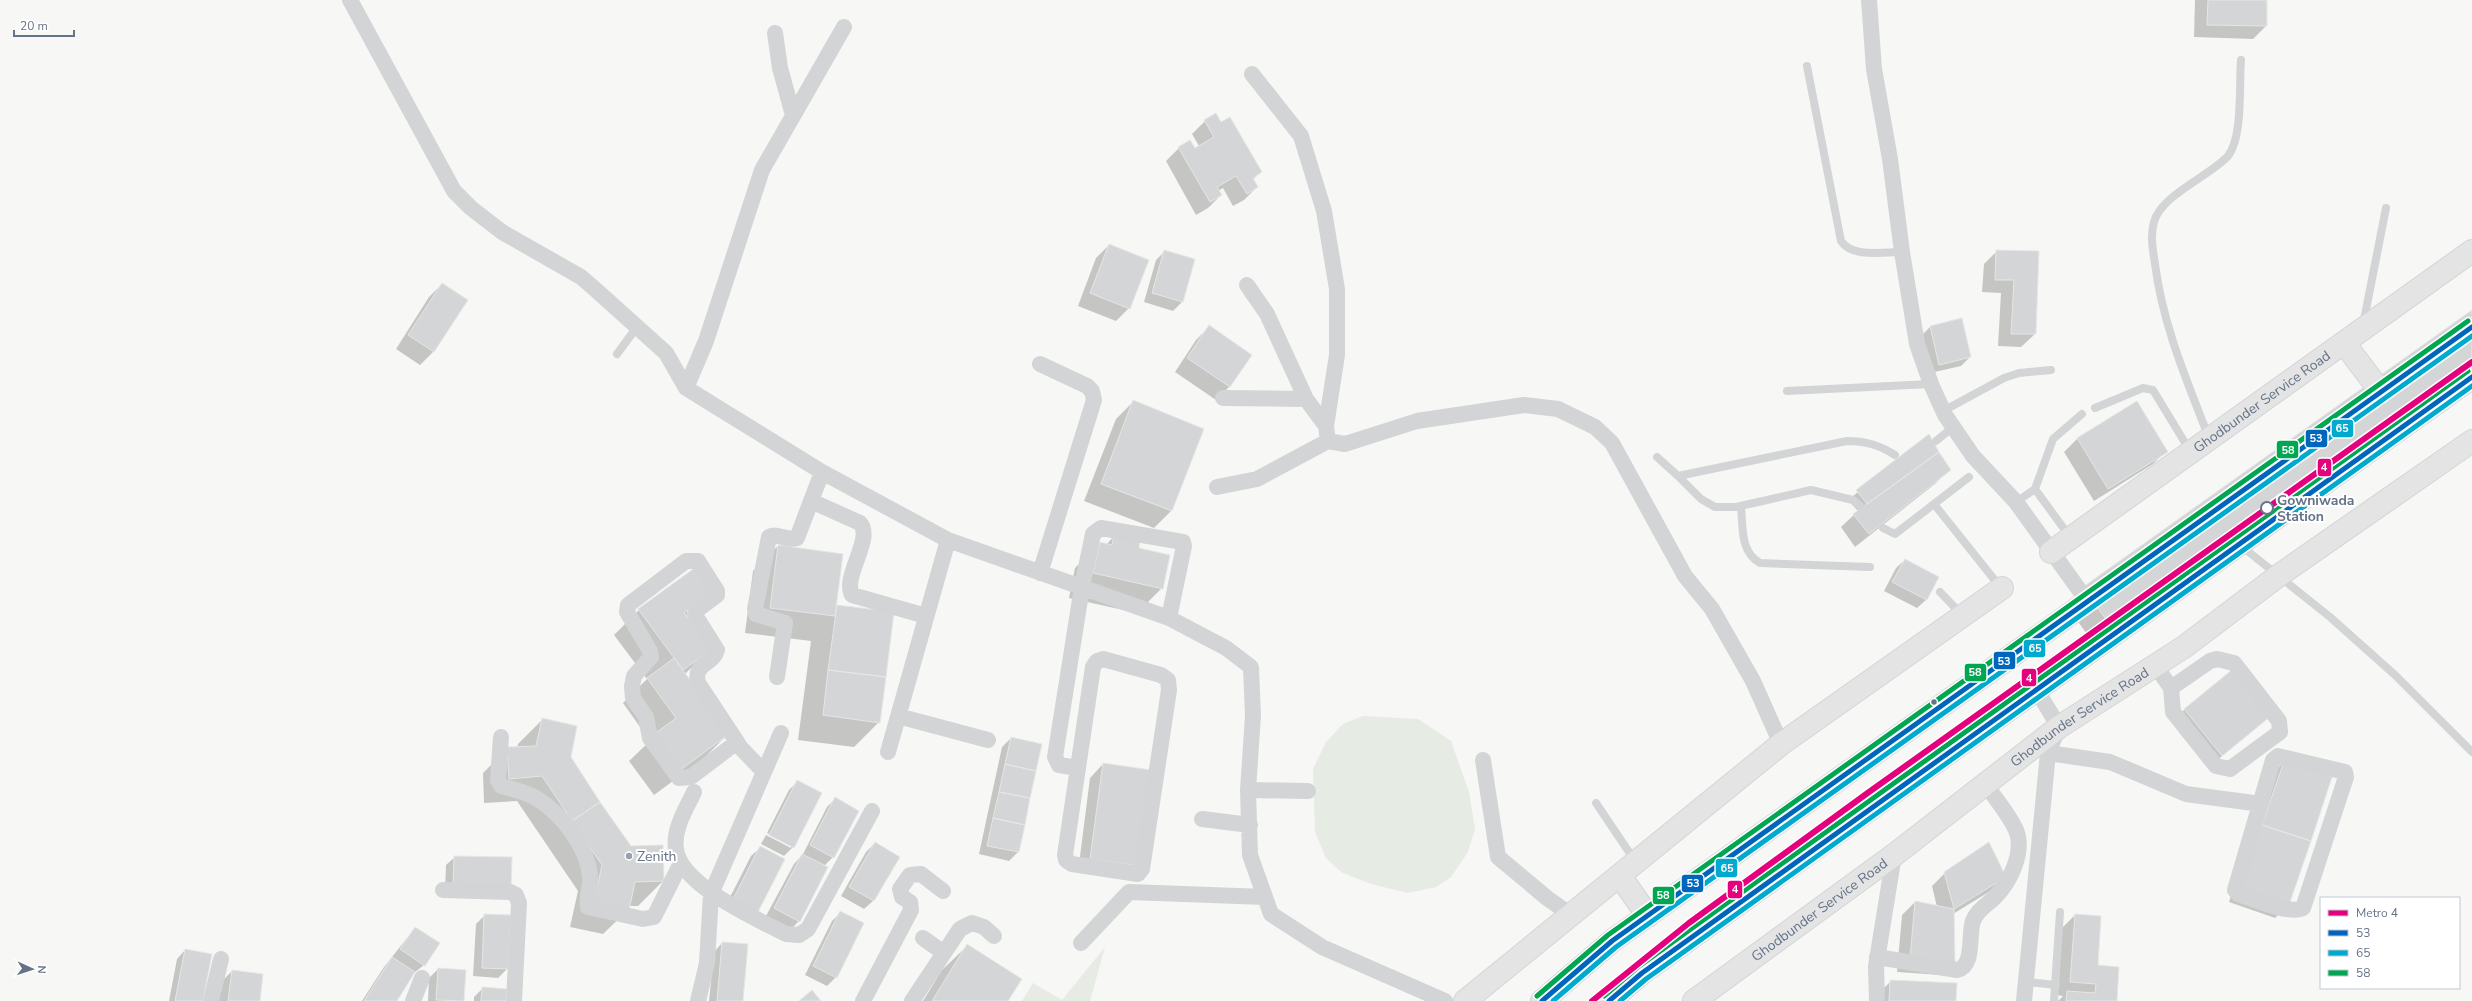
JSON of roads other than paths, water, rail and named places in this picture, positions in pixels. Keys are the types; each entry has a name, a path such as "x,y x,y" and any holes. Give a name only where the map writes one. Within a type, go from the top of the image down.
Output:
{"main road":[{"name":"Ghodbunder Service Road","path":"2051,552 2472,251"},
{"path":"1542,1001 1612,941 2472,327"},
{"path":"2344,343 2381,392"},
{"path":"1609,1001 1649,968 2472,377"},
{"name":"Ghodbunder Service Road","path":"1694,1001 1894,855 2059,728 2184,647 2278,576 2472,441"},
{"path":"1465,1001 1781,744 2002,588"},
{"path":"1628,869 1648,916"}],"street":[{"path":"350,0 454,191 471,208 502,232 581,277 666,353 686,388 822,472 948,540 1169,618 1226,648 1251,667 1253,716 1248,790 1250,855 1272,914 1322,947 1445,1001"},
{"path":"1869,0 1874,69 1890,158 1902,252 1918,344 1931,384 1943,411 1973,456 2016,502 2088,602"},
{"path":"686,388 706,341 762,170 792,115 844,27"},
{"path":"775,33 780,68 792,115"},
{"path":"1252,74 1301,136 1324,211 1337,289 1337,355 1327,434"},
{"path":"1247,285 1267,314 1306,399 1327,434 1345,444 1417,421 1524,404 1558,409 1595,427 1612,443 1685,576 1712,609 1753,681 1781,744"},
{"path":"1040,364 1087,386 1092,391 1094,400 1040,573"},
{"path":"1222,398 1306,399"},
{"path":"1217,487 1257,479 1327,434"},
{"path":"777,677 785,623 756,614 755,609 769,537 772,535 789,540 797,538 822,472"},
{"path":"811,501 860,523 863,527 863,536 850,584 852,595 926,616"},
{"path":"1078,768 1059,765 1055,757 1082,587 1096,530 1101,528 1178,540 1184,546 1169,618"},
{"path":"888,752 948,540"},
{"path":"737,742 690,777 679,778 650,738 646,717 633,698 632,686 634,676 651,657 650,651 626,612 628,605 686,561 698,561 717,588 717,595 697,610 695,615 716,650 715,655 698,669 696,676 698,683 737,742 764,772"},
{"path":"2184,647 2199,668"},
{"path":"1103,659 1161,675 1168,680 1169,690 1142,869 1138,874 1072,864 1066,860 1065,855 1078,768 1094,667 1097,661 1103,659"},
{"path":"2155,665 2171,688 2173,712 2216,766 2223,769 2230,769 2280,732 2279,721 2238,666 2234,663 2216,660 2210,661 2171,688"},
{"path":"2024,1001 2048,753 2059,728 2036,689"},
{"path":"898,716 988,740"},
{"path":"698,1001 707,963 711,894 781,733"},
{"path":"501,737 498,780 501,786 537,799 573,832 586,856 590,877 586,900 588,907 643,919 654,917 681,864"},
{"path":"2048,753 2110,762 2186,794 2261,804"},
{"path":"2278,756 2345,772 2346,777 2304,908 2290,910 2238,894 2235,890 2261,804 2272,760 2278,756"},
{"path":"1483,760 1498,857 1546,898 1571,915"},
{"path":"1877,956 1957,970 1964,967 1968,961 1972,921 1980,910 1995,898 2010,879 2016,858 2016,830 1986,784"},
{"path":"1248,790 1308,791"},
{"path":"694,792 677,831 676,850 681,864 711,894 786,934 798,935 808,929 872,811"},
{"path":"1202,819 1250,825"},
{"path":"1877,1001 1877,956 1894,855"},
{"path":"863,1001 912,910 910,902 902,897 900,889 905,879 910,874 921,874 944,890"},
{"path":"443,890 510,892 516,895 519,903 514,1001"},
{"path":"1081,943 1129,892 1265,897"},
{"path":"912,1001 960,929 972,923 984,927 994,936"},
{"path":"923,938 944,953"},
{"path":"211,1001 221,959"},
{"path":"413,1001 422,978"}],"lane":[{"path":"2209,439 2175,352 2158,292 2152,243 2154,221 2163,207 2228,155 2237,136 2241,60"},
{"path":"1807,66 1841,241 1846,248 1854,251 1902,252"},
{"path":"2362,329 2386,208"},
{"path":"617,354 637,327"},
{"path":"1943,411 2019,372 2051,370"},
{"path":"1787,391 1931,384"},
{"path":"2095,408 2143,388 2153,390 2191,452"},
{"path":"2016,502 2035,490 2053,439 2082,414"},
{"path":"1936,441 1953,427"},
{"path":"1678,476 1847,441 1866,441 1882,447 1895,455"},
{"path":"1657,457 1701,499 1715,507 1741,506 1811,490 1855,498 1860,506"},
{"path":"1883,528 1894,534 1969,478"},
{"path":"2035,490 2070,538"},
{"path":"1934,504 2002,588"},
{"path":"1741,506 1746,549 1752,558 1760,563 1870,567"},
{"path":"2239,544 2330,617 2395,675 2472,752"},
{"path":"1940,592 1963,616"},
{"path":"1596,804 1628,869"},
{"path":"2054,1001 2060,912"},
{"path":"2026,982 2056,984"}],"metro line":[{"name":"4","path":"1592,1001 1689,923 1869,792 2472,362"}],"place":[{"name":"Gowniwada Station","path":"2267,508"},
{"name":"Zenith","path":"629,856"}]}
